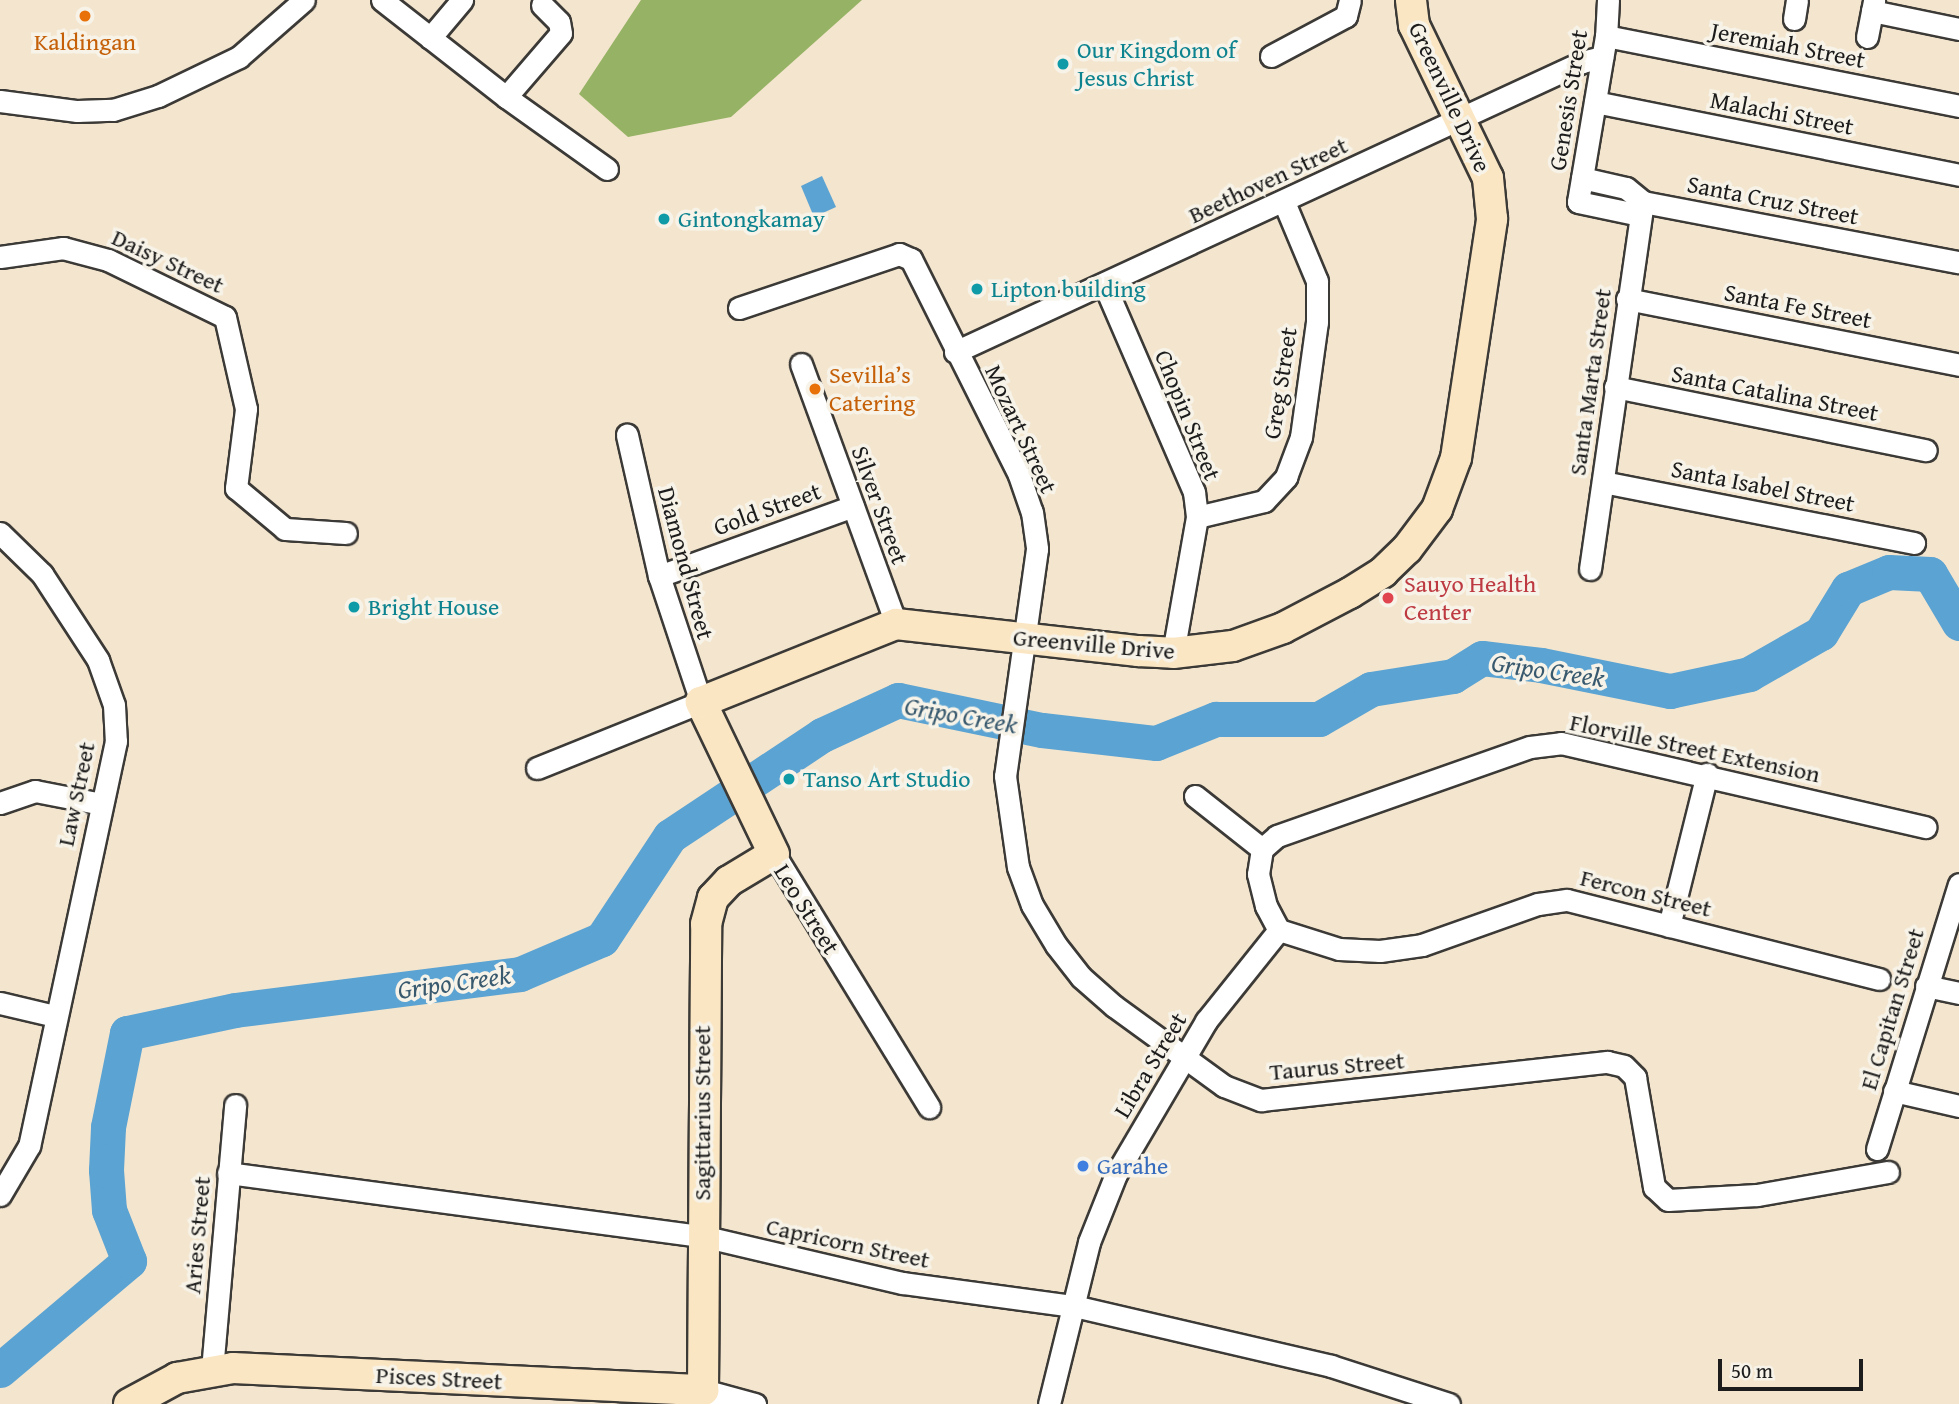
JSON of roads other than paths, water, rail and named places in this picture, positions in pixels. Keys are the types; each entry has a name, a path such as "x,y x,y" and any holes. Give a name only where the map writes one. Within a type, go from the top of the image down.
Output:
{"street":[{"path":"0,101 77,111 113,110 158,96 239,57 304,0"},
{"path":"382,0 506,97 607,169"},
{"path":"430,38 462,0"},
{"path":"1271,56 1346,16 1350,0"},
{"name":"Greenville Drive","path":"537,768 896,624 1173,653 1258,639 1350,593 1399,556 1437,509 1456,458 1492,219 1488,177 1414,25 1408,1"},
{"name":"Genesis Street","path":"1578,202 1604,46 1607,3"},
{"path":"506,97 561,33 559,22 542,5"},
{"path":"1867,37 1873,5 1959,29"},
{"name":"Beethoven Street","path":"955,352 1462,120 1582,62 1604,46"},
{"name":"Jeremiah Street","path":"1604,46 1959,106"},
{"name":"Malachi Street","path":"1595,102 1959,175"},
{"name":"Santa Cruz Street","path":"1582,177 1626,188 1642,209"},
{"name":"Greg Street","path":"1197,517 1264,501 1286,478 1301,437 1317,322 1317,281 1284,202"},
{"name":"Santa Cruz Street","path":"1578,202 1642,209 1959,262"},
{"name":"Santa Marta Street","path":"1591,569 1627,299 1642,209"},
{"name":"Daisy Street","path":"0,257 62,248 108,260 225,317 246,409 236,488 285,528 346,533"},
{"name":"Mozart Street","path":"739,307 908,254 1019,475 1032,512 1037,549 1023,639"},
{"name":"Chopin Street","path":"1104,284 1181,458 1197,517 1173,653"},
{"name":"Santa Fe Street","path":"1627,299 1959,365"},
{"name":"Silver Street","path":"801,364 896,624"},
{"name":"Santa Catalina Street","path":"1615,387 1926,450"},
{"name":"Diamond Street","path":"627,435 659,576 701,702"},
{"name":"Santa Isabel Street","path":"1603,482 1914,543"},
{"name":"Gold Street","path":"659,576 853,506"},
{"name":"Law Street","path":"0,1195 29,1146 116,741 114,705 98,660 42,574 4,542"},
{"name":"Taurus Street","path":"1023,639 1005,776 1009,827 1032,905 1081,977 1224,1086 1261,1100 1607,1062 1624,1066 1635,1077 1654,1187 1668,1200 1757,1195 1888,1172"},
{"name":"Leo Street","path":"701,702 774,855 929,1107"},
{"name":"Florville Street Extension","path":"1262,849 1277,836 1530,747 1571,744 1925,827"},
{"path":"1669,926 1707,774"},
{"path":"0,803 35,791 102,804"},
{"path":"1195,796 1262,849 1258,874 1266,906 1279,930"},
{"name":"Sagittarius Street","path":"703,1397 706,924 713,898 729,881 774,855"},
{"name":"El Capitan Street","path":"1877,1149 1959,884"},
{"name":"Fercon Street","path":"1279,930 1339,949 1380,951 1422,945 1552,899 1879,979"},
{"name":"Libra Street","path":"1049,1404 1100,1206 1183,1057 1279,930"},
{"path":"1926,986 1959,993"},
{"path":"0,1003 55,1016"},
{"path":"1894,1091 1959,1106"},
{"name":"Aries Street","path":"212,1370 235,1105"},
{"name":"Capricorn Street","path":"228,1173 702,1236 903,1283 1074,1306 1331,1367 1449,1404"},
{"name":"Pisces Street","path":"129,1404 177,1378 212,1370 703,1397 755,1404"}],"water":[{"path":"822,176 836,207 814,217 801,186"}],"waterway":[{"name":"Gripo Creek","path":"0,1370 129,1261 109,1210 106,1170 108,1127 127,1033 235,1010 520,974 602,939 670,836 822,735 898,700 1042,730 1156,743 1216,719 1319,719 1371,689 1453,676 1482,658 1541,665 1670,691 1749,674 1821,633 1848,589 1889,572 1930,574 1959,623"}],"place":[{"name":"Kaldingan","path":"85,16"},
{"name":"Our Kingdom of Jesus Christ","path":"1063,64"},
{"name":"Gintongkamay","path":"664,219"},
{"name":"Lipton building","path":"977,289"},
{"name":"Sevilla’s Catering","path":"815,389"},
{"name":"Sauyo Health Center","path":"1388,598"},
{"name":"Bright House","path":"354,607"},
{"name":"Tanso Art Studio","path":"789,779"},
{"name":"Garahe","path":"1083,1166"}]}
